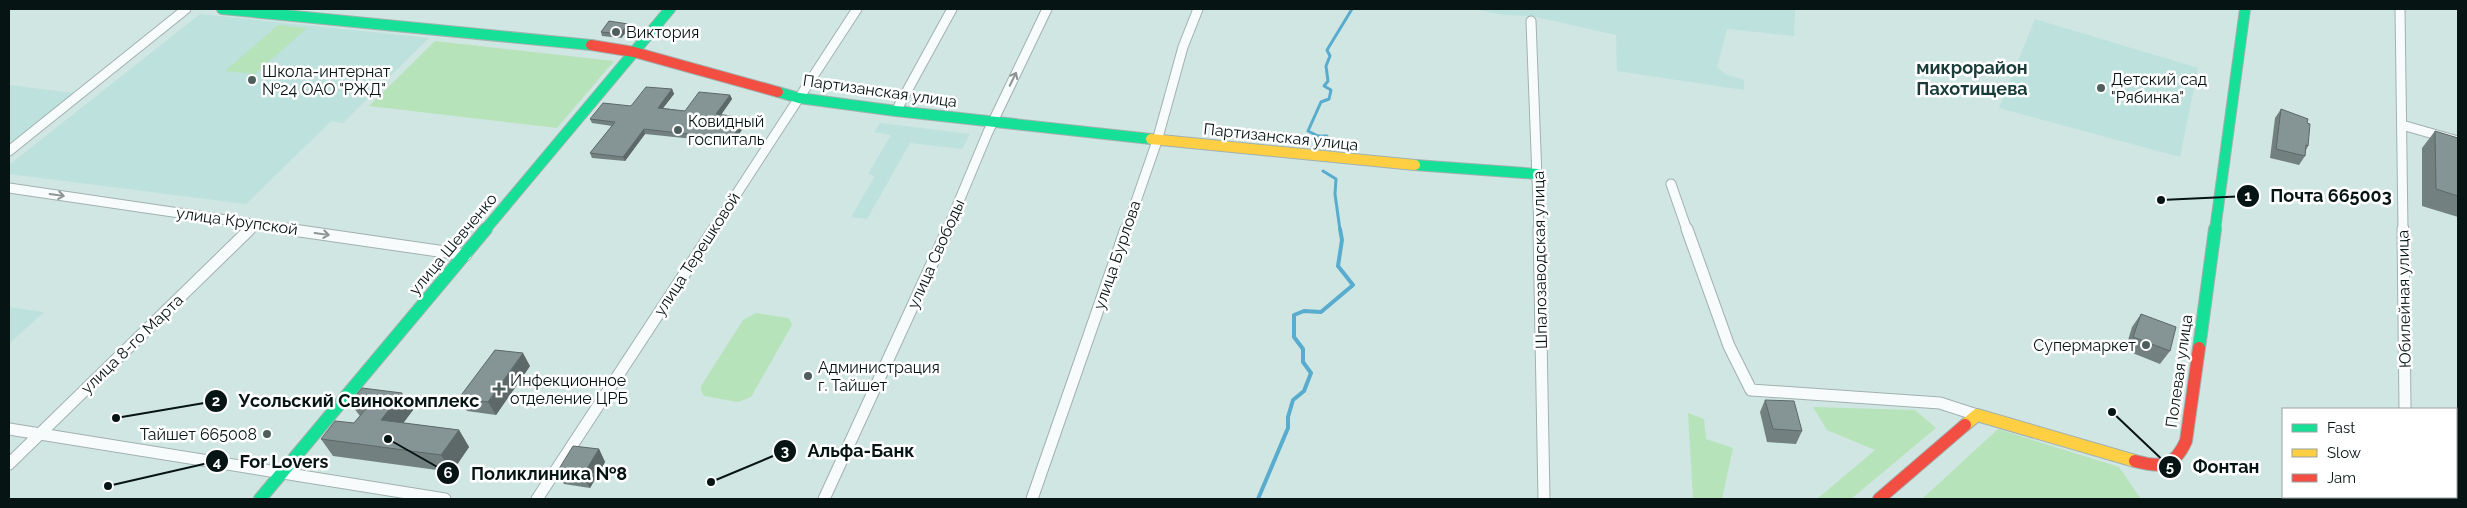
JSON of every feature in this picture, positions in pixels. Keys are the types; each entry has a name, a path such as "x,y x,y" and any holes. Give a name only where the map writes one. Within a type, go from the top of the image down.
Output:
{"street":[{"path":"9,151 186,9"},
{"name":"Партизанская улица","path":"222,9 262,10 602,46 634,52 799,98 896,111 1156,141 1350,160 1538,174"},
{"name":"улица Шевченко","path":"260,499 670,9"},
{"name":"улица Терешковой","path":"537,499 856,9"},
{"path":"896,111 952,9"},
{"name":"улица Свободы","path":"824,499 941,245 992,123 1047,9"},
{"name":"улица Бурлова","path":"1032,499 1156,141 1183,47 1198,9"},
{"name":"Полевая улица","path":"1976,415 2155,467 2166,466 2182,453 2186,441 2245,9"},
{"name":"Юбилейная улица","path":"2400,9 2405,408"},
{"name":"Шпалозаводская улица","path":"1531,21 1538,174 1544,499"},
{"path":"2402,125 2458,141"},
{"path":"1670,184 1730,346 1751,390 1940,403 1976,415"},
{"name":"улица Крупской","path":"9,188 466,255"},
{"name":"улица 8-го Марта","path":"9,464 255,224"},
{"path":"1879,499 1976,415"},
{"path":"9,429 283,471 445,499"}],"shaded area":[{"path":"1475,9 1795,9 1794,36 1727,29 1717,67 1727,75 1744,80 1744,90 1617,71 1616,35 1532,16 1504,15"},
{"name":"Школа-интернат №24 ОАО \"РЖД\"","path":"200,14 429,38 343,123 331,121 246,204 9,174 9,165"},
{"name":"Детский сад \"Рябинка\"","path":"2035,19 2198,68 2180,157 1999,108"},
{"path":"9,85 74,93 9,144"},
{"path":"880,123 970,134 962,149 910,143 867,219 851,217 875,176 868,174 891,135 874,132"},
{"path":"9,307 44,312 9,344"}],"green space":[{"path":"278,25 307,28 255,74 225,71"},
{"path":"435,41 614,61 557,128 369,106"},
{"path":"756,313 789,318 792,325 751,397 738,402 704,396 701,386 743,320"},
{"path":"1813,407 1915,410 1936,428 1851,499 1817,499 1875,450 1827,430"},
{"path":"1688,413 1704,419 1706,439 1733,448 1722,499 1693,499"},
{"path":"1998,429 2119,467 2141,499 1922,499"}],"building":[{"path":"609,21 628,24 620,34 601,32"},
{"name":"Ковидный госпиталь","path":"646,87 672,89 658,108 685,111 699,92 730,95 716,114 746,118 731,139 644,129 623,157 590,153 615,122 590,119 603,103 631,106"},
{"path":"2281,109 2308,119 2307,123 2310,124 2305,156 2276,149"},
{"path":"2435,131 2458,138 2458,196 2436,189"},
{"path":"2141,314 2176,327 2170,351 2133,337"},
{"path":"495,350 523,353 488,402 459,398"},
{"path":"362,388 402,393 381,420 459,430 441,455 321,439 335,421 354,423 369,405 350,403"},
{"path":"1765,400 1794,401 1802,431 1773,429"},
{"path":"573,446 599,449 583,475 557,472"}],"waterway":[{"path":"1330,149 1327,136 1318,136 1308,131 1321,102 1329,99 1331,90 1324,86 1328,81 1326,66 1330,56 1327,50 1352,9"},
{"path":"1323,171 1336,179 1335,194 1340,230"},
{"path":"1258,499 1288,428 1288,417 1293,400 1304,391 1311,373 1303,362 1303,349 1294,337 1294,315 1304,311 1321,312 1353,285 1338,266 1342,240 1340,229"}],"traffic: fast":[{"path":"222,9 591,45"},
{"path":"260,499 670,9"},
{"path":"2199,348 2245,9"},
{"path":"778,92 799,98 896,111 1151,139"},
{"path":"1415,165 1538,174"}],"traffic: slow":[{"path":"1151,139 1415,165"},
{"path":"1965,425 1977,415 2135,461"}],"traffic: jam":[{"path":"591,45 634,52 778,92"},
{"path":"2135,461 2152,465 2166,464 2177,457 2182,450 2186,441 2199,348"},
{"path":"1879,499 1965,425"}],"place":[{"name":"Виктория","path":"616,32"},
{"name":"Школа-интернат №24 ОАО \"РЖД\"","path":"252,80"},
{"name":"Детский сад \"Рябинка\"","path":"2101,88"},
{"name":"Ковидный госпиталь","path":"678,130"},
{"name":"Почта 665003","path":"2161,200"},
{"name":"Супермаркет","path":"2146,345"},
{"name":"Администрация г. Тайшет","path":"808,376"},
{"name":"Инфекционное отделение ЦРБ","path":"499,389"},
{"name":"Фонтан","path":"2112,412"},
{"name":"Усольский Свинокомплекс","path":"116,418"},
{"name":"Тайшет 665008","path":"267,434"},
{"name":"Поликлиника №8","path":"388,439"},
{"name":"Альфа-Банк","path":"711,482"},
{"name":"For Lovers","path":"108,486"}],"district":[{"name":"микрорайон Пахотищева","path":"1972,77"}]}
